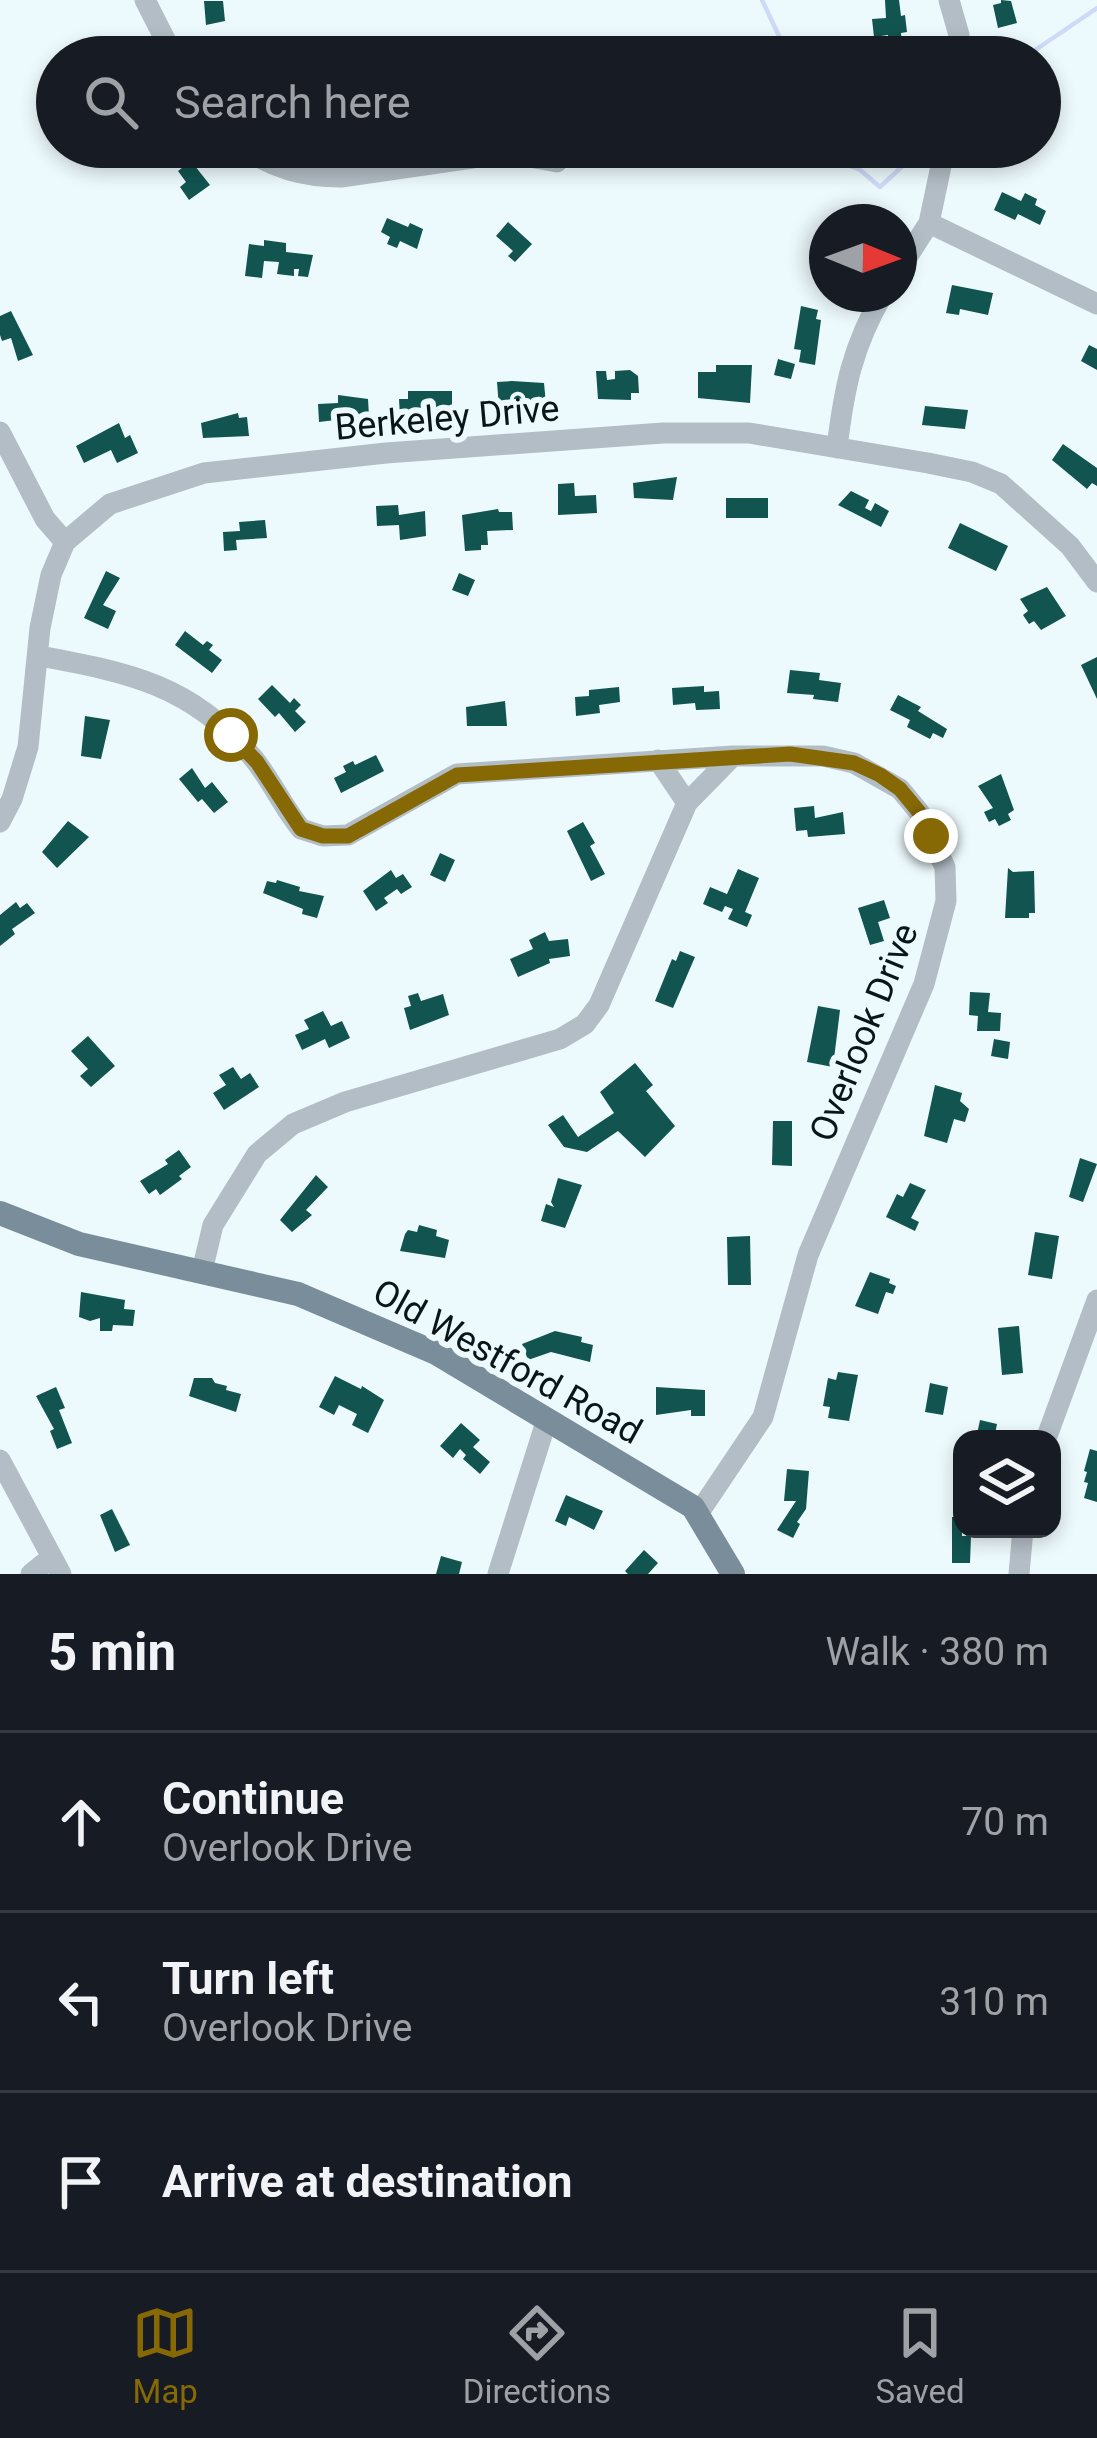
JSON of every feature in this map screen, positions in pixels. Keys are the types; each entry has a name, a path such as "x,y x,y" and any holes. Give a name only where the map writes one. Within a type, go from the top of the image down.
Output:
{"main road":[{"name":"Old Westford Road","path":"0,1213 80,1244 298,1294 436,1353 693,1507 733,1574"}],"street":[{"path":"145,0 163,36"},
{"path":"950,0 959,36"},
{"path":"282,168 314,177 386,168"},
{"path":"917,241 928,224 940,168"},
{"path":"928,224 1097,304"},
{"path":"837,448 844,381 872,312"},
{"path":"0,432 45,519 65,542 51,575 28,747 0,823"},
{"name":"Berkeley Drive","path":"65,542 110,504 204,473 386,453 663,433 749,434 972,472 1001,484 1070,546 1097,582"},
{"name":"Overlook Drive","path":"39,656 119,670 199,705 257,762 301,829 323,836 348,836 457,775 733,756 823,756 854,763 900,789 919,812 945,867 946,901 924,984 808,1255 764,1417 698,1514"},
{"path":"202,1271 214,1225 257,1154 293,1124 345,1102 560,1039 585,1024 614,974 687,803 733,756"},
{"path":"658,760 687,803"},
{"path":"1049,1430 1097,1300"},
{"path":"498,1574 547,1419"},
{"path":"0,1460 57,1566 32,1574"},
{"path":"1019,1574 1022,1538"}],"building":[{"path":"885,0 899,0 907,32 874,36 872,19 886,18"},
{"path":"204,1 223,1 225,21 206,25"},
{"path":"1011,1 1017,23 998,28 993,5"},
{"path":"197,168 210,185 189,200 180,187 186,182 178,171"},
{"path":"1002,192 1021,201 1025,193 1037,199 1035,205 1046,211 1040,225 1018,214 1015,220 994,210"},
{"path":"387,218 423,229 417,249 400,241 397,248 387,244 390,237 381,232"},
{"path":"508,222 532,244 515,262 508,256 513,251 496,236"},
{"path":"264,240 286,243 286,252 313,255 308,277 298,276 299,269 294,269 294,276 277,274 279,262 264,261 262,278 245,276 249,244 264,246"},
{"path":"952,285 993,293 988,315 960,309 959,315 946,313"},
{"path":"801,306 818,312 816,319 821,320 815,365 799,362 801,350 794,349"},
{"path":"11,311 33,355 18,361 11,338 2,341 0,335 0,316"},
{"path":"1089,345 1097,349 1097,370 1081,361"},
{"path":"778,359 795,364 791,379 774,375"},
{"path":"716,365 752,365 750,403 698,398 698,372 716,372"},
{"path":"630,370 638,376 639,393 631,393 631,400 598,399 596,371 606,371 607,380 615,379 615,371"},
{"path":"497,382 544,383 546,404 499,408"},
{"path":"408,391 452,391 452,420 400,417 399,399 408,399"},
{"path":"338,395 368,399 369,416 319,422 318,404 338,403"},
{"path":"925,406 968,410 965,429 922,425"},
{"path":"238,413 239,418 247,417 249,436 203,438 201,423"},
{"path":"119,423 138,453 117,463 111,450 84,463 76,446"},
{"path":"1063,444 1097,468 1097,486 1092,483 1087,489 1052,460"},
{"path":"677,477 673,500 634,498 633,483"},
{"path":"574,483 575,496 596,495 597,513 558,515 558,484"},
{"path":"851,491 869,500 865,508 871,511 875,503 889,511 881,527 838,505"},
{"path":"726,498 768,498 768,518 726,518"},
{"path":"398,505 399,515 425,511 426,536 400,540 399,525 377,526 376,506"},
{"path":"498,509 512,512 513,530 487,531 488,545 465,551 462,515"},
{"path":"265,520 267,538 236,540 237,550 224,551 223,532 240,531 239,522"},
{"path":"960,523 1008,546 996,571 948,548"},
{"path":"106,571 120,578 103,605 116,611 108,629 84,618"},
{"path":"459,573 475,580 468,596 452,590"},
{"path":"1047,587 1066,616 1041,630 1034,621 1029,624 1020,599"},
{"path":"185,631 203,645 207,641 213,645 209,650 222,660 212,673 175,645"},
{"path":"1097,657 1097,699 1081,665"},
{"path":"790,670 820,673 819,680 841,683 838,702 787,693"},
{"path":"272,685 290,703 294,698 301,705 295,711 306,722 295,732 258,699"},
{"path":"704,686 704,692 719,691 720,709 696,710 695,703 673,705 672,688"},
{"path":"619,687 620,702 599,705 600,713 576,716 575,697 589,696 589,690"},
{"path":"898,695 947,729 943,738 933,733 930,739 907,727 910,720 890,710"},
{"path":"505,701 507,726 467,726 466,707"},
{"path":"85,716 110,720 101,759 81,756"},
{"path":"376,755 384,771 341,793 334,778 346,772 343,766"},
{"path":"192,768 205,788 212,782 228,802 214,813 179,779"},
{"path":"1001,774 1014,810 1008,814 1011,820 999,826 995,819 989,822 984,812 993,808 978,786"},
{"path":"814,806 815,818 843,812 845,834 808,837 807,830 796,831 794,808"},
{"path":"68,821 89,837 57,868 42,852"},
{"path":"583,822 605,874 591,881 567,831"},
{"path":"440,853 455,860 445,882 430,875"},
{"path":"1008,868 1034,871 1035,913 1029,913 1029,918 1005,918"},
{"path":"738,869 759,878 745,912 752,915 747,927 728,919 733,909 725,906 722,912 703,904 710,887 727,894"},
{"path":"391,870 396,878 403,874 412,887 401,894 397,889 376,911 363,891"},
{"path":"267,881 324,896 317,918 263,893"},
{"path":"884,900 890,918 878,922 884,941 870,945 858,908"},
{"path":"16,902 20,908 27,903 35,913 12,929 15,934 0,946 0,915"},
{"path":"545,932 549,941 568,939 570,956 549,959 550,963 518,977 510,959 533,949 529,940"},
{"path":"680,951 695,957 673,1008 655,1001"},
{"path":"970,992 990,993 988,1012 1001,1013 1000,1031 977,1031 978,1016 969,1015"},
{"path":"418,993 421,1001 443,994 449,1015 410,1030 404,1008 411,1006 408,996"},
{"path":"818,1006 840,1010 833,1067 807,1062"},
{"path":"323,1011 331,1026 342,1021 350,1038 329,1048 325,1039 302,1050 295,1035 309,1029 304,1020"},
{"path":"88,1036 115,1066 91,1087 80,1076 88,1069 71,1051"},
{"path":"994,1039 1010,1042 1008,1059 991,1056"},
{"path":"635,1063 653,1085 646,1091 675,1126 645,1157 618,1131 587,1152 564,1147 548,1125 563,1115 578,1137 614,1113 600,1092"},
{"path":"233,1067 241,1079 250,1073 259,1087 224,1110 213,1093 226,1085 219,1075"},
{"path":"935,1085 962,1093 960,1101 969,1109 965,1122 954,1119 947,1143 924,1136"},
{"path":"773,1121 792,1121 792,1166 772,1165"},
{"path":"179,1150 191,1167 160,1195 156,1189 149,1194 140,1181 168,1164 165,1160"},
{"path":"1080,1158 1097,1164 1083,1202 1069,1197"},
{"path":"316,1175 328,1187 306,1210 312,1215 292,1232 280,1220"},
{"path":"558,1178 582,1185 565,1228 541,1221 546,1204 554,1207 551,1202"},
{"path":"910,1183 926,1190 911,1218 919,1222 915,1231 886,1217 897,1194 903,1197"},
{"path":"419,1225 449,1240 445,1258 400,1251 405,1234 417,1232"},
{"path":"1035,1232 1059,1236 1052,1279 1028,1275"},
{"path":"750,1236 751,1285 728,1285 727,1237"},
{"path":"870,1272 896,1286 893,1294 886,1292 878,1314 855,1306"},
{"path":"81,1292 125,1300 124,1309 135,1310 133,1326 113,1325 112,1331 100,1331 100,1318 79,1317"},
{"path":"1019,1326 1023,1373 1002,1375 998,1328"},
{"path":"555,1331 582,1337 581,1342 593,1345 590,1362 551,1352 528,1360 522,1344"},
{"path":"838,1372 858,1375 849,1421 828,1418 830,1407 823,1406 828,1378 836,1380"},
{"path":"335,1376 384,1400 368,1433 352,1425 357,1414 339,1405 334,1415 319,1407"},
{"path":"194,1378 212,1378 227,1386 226,1390 241,1394 236,1412 189,1396"},
{"path":"930,1383 948,1387 943,1415 925,1412"},
{"path":"56,1387 72,1443 57,1449 50,1431 54,1429 36,1396"},
{"path":"656,1387 705,1390 705,1416 691,1416 691,1410 656,1415"},
{"path":"980,1420 997,1424 996,1430 978,1430"},
{"path":"461,1423 480,1440 473,1447 490,1462 480,1474 463,1459 466,1455 460,1449 453,1458 440,1446"},
{"path":"1090,1449 1097,1451 1097,1502 1084,1498"},
{"path":"787,1469 809,1471 806,1509 793,1538 777,1530 796,1501 784,1501"},
{"path":"566,1495 603,1511 594,1530 569,1517 566,1526 555,1521"},
{"path":"112,1509 130,1545 115,1552 100,1515"},
{"path":"953,1517 953,1538 971,1538 970,1563 952,1563"},
{"path":"644,1550 658,1563 648,1574 628,1574 625,1571"},
{"path":"441,1556 462,1562 459,1574 436,1574"}],"waterway":[{"path":"762,0 779,36"},
{"path":"1056,36 1097,8"},
{"path":"856,168 880,187 900,168"}],"route":[{"path":"231,735 257,762 301,829 323,836 348,836 457,775 790,754 854,763 880,775 900,789 931,836"}]}
